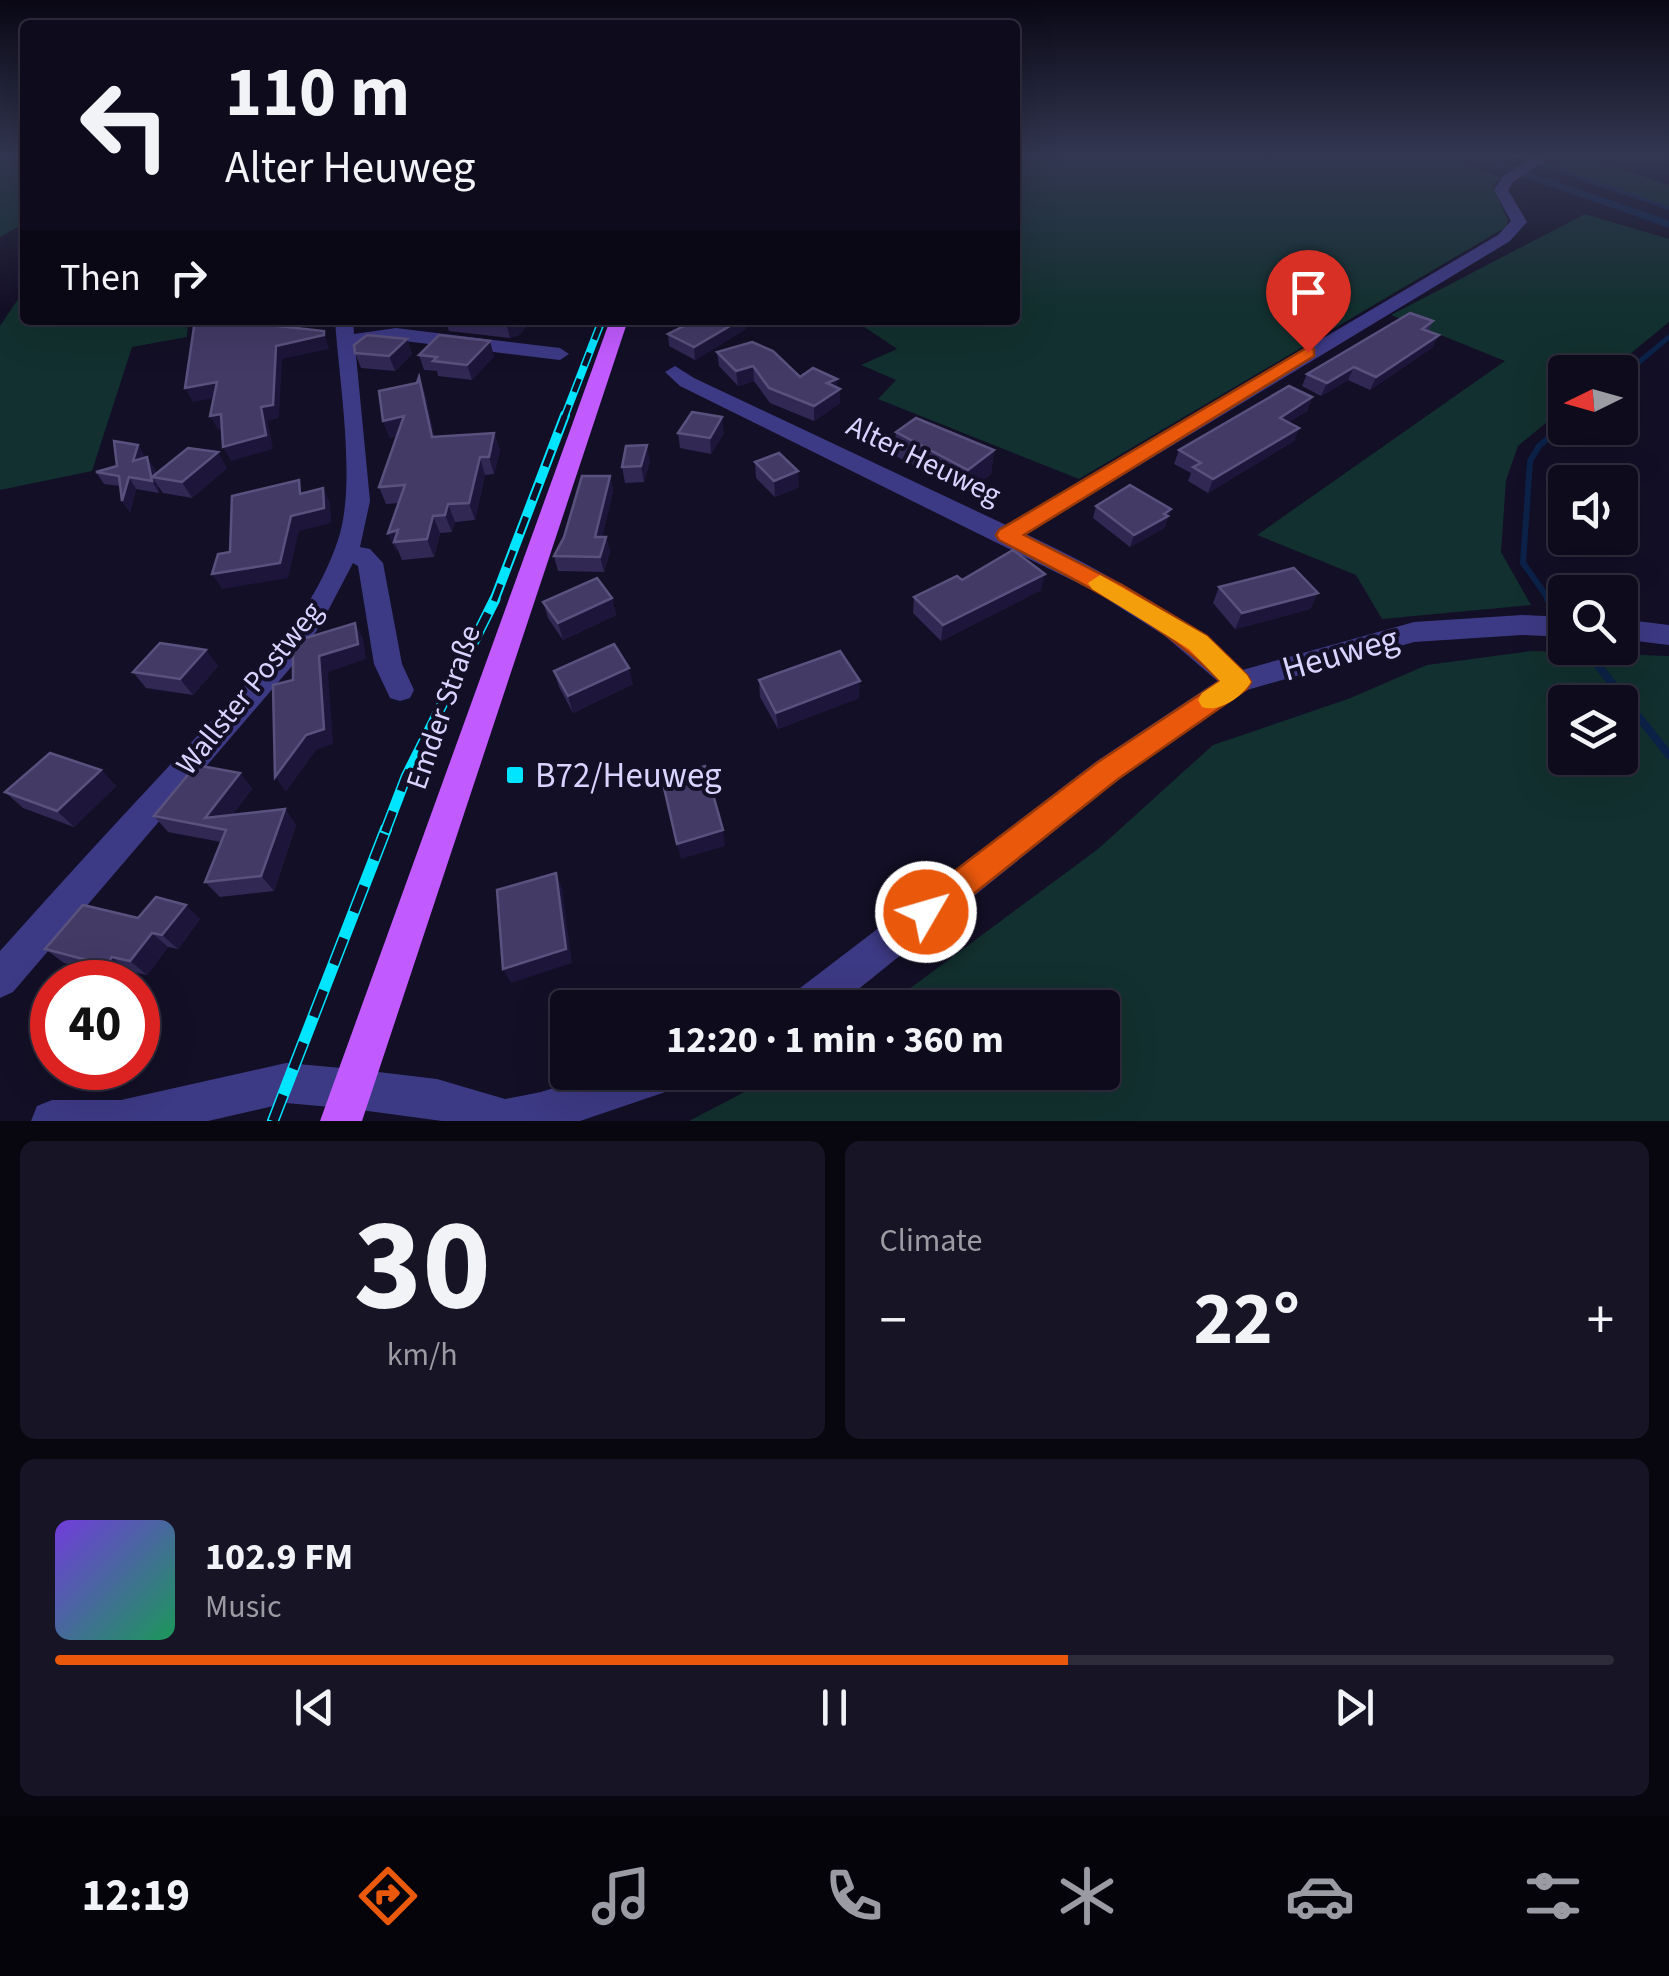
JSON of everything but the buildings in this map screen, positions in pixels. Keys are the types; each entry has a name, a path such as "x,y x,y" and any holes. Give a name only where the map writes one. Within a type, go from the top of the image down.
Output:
{"main road":[{"name":"Emder Straße","path":"347,1105 617,325"}],"street":[{"path":"1007,535 1504,238 1519,222 1510,207"},
{"path":"346,330 560,354"},
{"name":"Wallster Postweg","path":"0,978 292,644 345,556 357,526 358,501 346,330"},
{"name":"Alter Heuweg","path":"675,372 686,382 1007,535 1113,590 1198,643 1238,682"},
{"path":"345,556 361,555 370,563 388,664 400,690"},
{"name":"Heuweg","path":"827,990 1108,770 1238,682 1414,632 1548,626"},
{"path":"1638,631 1669,635"},
{"path":"52,1121 126,1120 286,1083 347,1105 437,1099 520,1118 611,1090"}],"green space":[{"path":"0,207 20,207 20,226 0,237"},
{"path":"1020,207 1502,207 1508,220 1506,227 1079,479 878,399 896,380 861,365 897,349 861,325 1020,325"},
{"path":"1585,214 1669,239 1669,322 1629,355 1548,355 1548,421 1518,446 1506,480 1501,552 1531,605 1382,619 1356,575 1257,535 1505,361 1391,315"},
{"path":"20,296 20,325 188,325 187,337 132,347 92,471 0,490 0,326"},
{"path":"1532,651 1548,652 1548,665 1638,665 1638,655 1669,656 1669,1121 689,1121 748,1090 1120,1090 1120,990 908,990 1098,849 1213,745 1348,699 1427,665"}],"water":[{"path":"1610,207 1632,207 1669,220 1669,228"}],"waterway":[{"path":"1638,363 1669,337"},
{"path":"1548,438 1530,461 1523,563 1548,598"},
{"path":"1598,665 1669,755"}],"railway":[{"path":"564,418 600,325"},
{"path":"494,601 565,415"},
{"path":"385,832 406,777 494,601"},
{"path":"273,1121 386,829"}],"slow traffic":[{"path":"1100,583 1198,643 1238,682 1211,700"}],"place":[{"name":"B72/Heuweg","path":"515,775"}],"route":[{"path":"926,912 1108,770 1238,682 1198,643 1113,590 1007,535 1308,352"}]}
